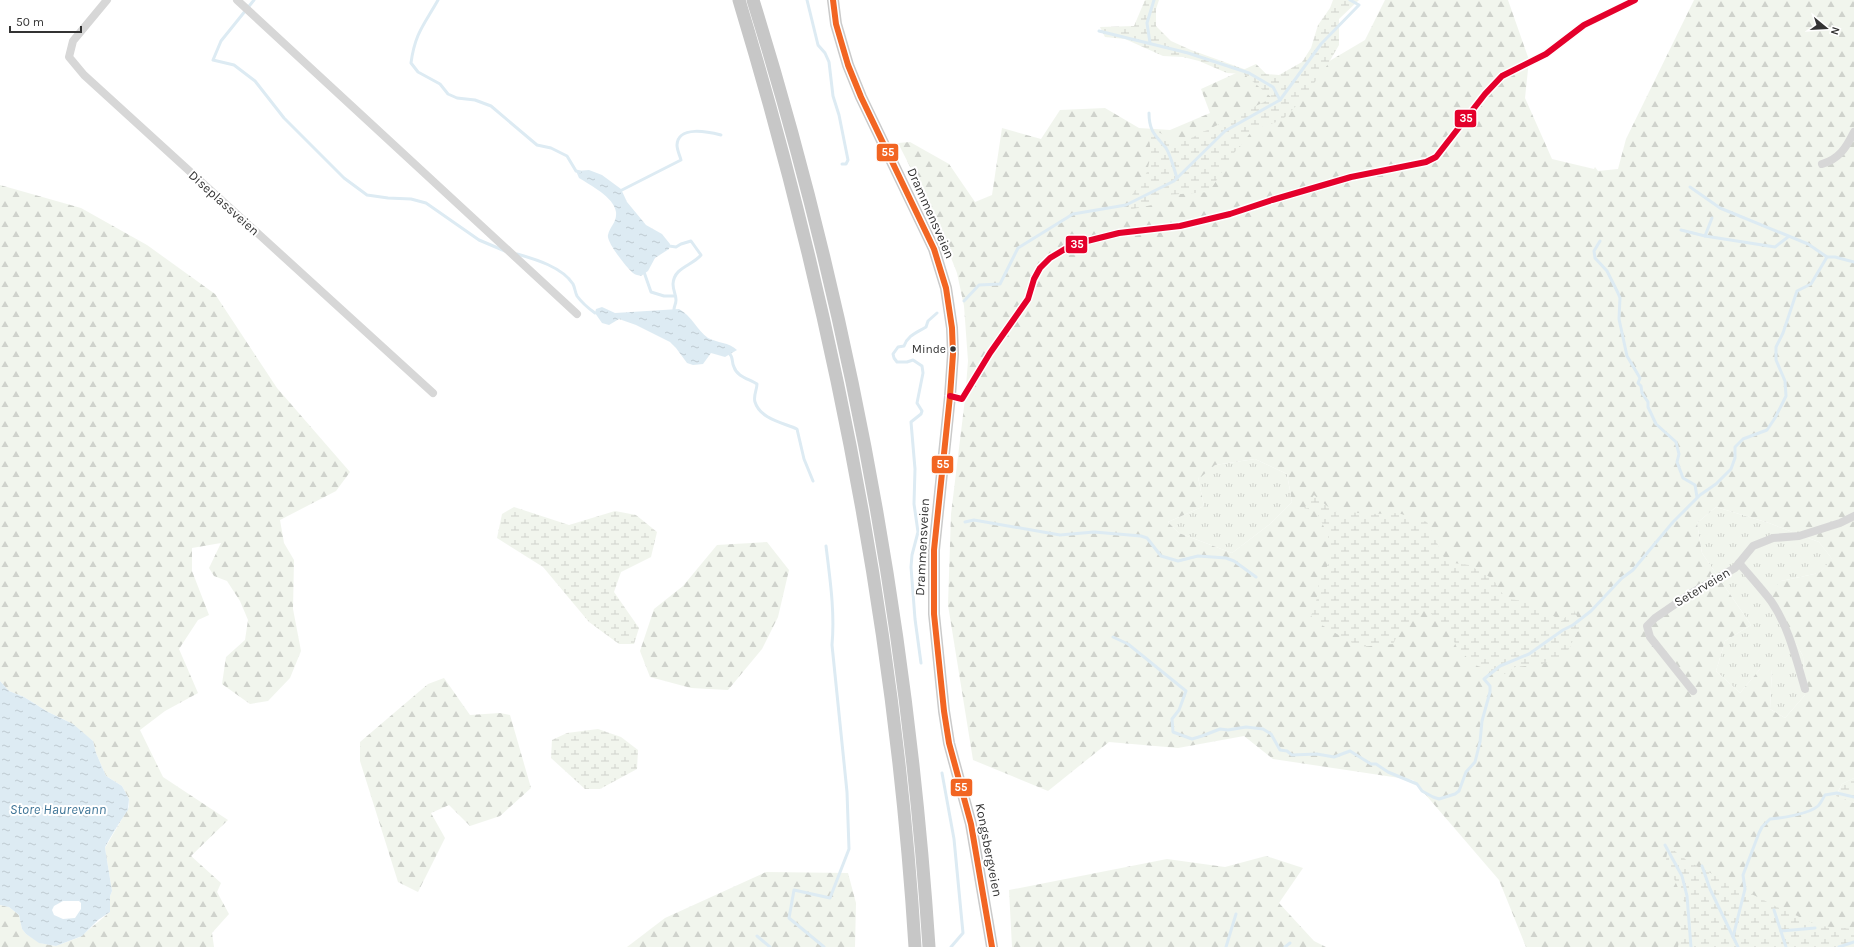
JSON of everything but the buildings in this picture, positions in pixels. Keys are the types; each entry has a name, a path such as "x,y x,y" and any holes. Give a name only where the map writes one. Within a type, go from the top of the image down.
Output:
{"highway":[{"path":"729,0 748,30"},
{"path":"739,0 778,136 814,279 839,390 855,475 876,597 889,688 906,835 915,947"},
{"path":"753,0 784,104 818,234 853,392 872,490 904,699 921,848 929,947"}],"main road":[{"name":"Drammensveien","path":"833,0 836,24 848,65 861,97 924,228 941,269 946,288 952,328 956,398 934,550 934,614 944,711"},
{"name":"Kongsbergveien","path":"944,711 950,747 971,824 992,947"}],"street":[{"name":"Diseplassveien","path":"107,0 73,41 69,57 84,75 433,393"},
{"path":"237,0 577,314"},
{"path":"956,398 1024,305 1040,268 1050,258 1083,242 1119,233 1180,226 1230,214 1351,177 1426,162 1436,157 1485,94 1502,76 1546,54 1584,25 1635,0"},
{"path":"1822,164 1841,155 1854,132"},
{"name":"Seterveien","path":"1693,691 1650,638 1647,626 1673,605 1723,576 1739,563 1754,546 1763,540 1779,537 1799,536 1854,516"},
{"path":"1739,563 1771,602 1781,620 1794,652 1805,688"}],"green space":[{"path":"1145,0 1159,0 1156,9 1156,26 1171,41 1191,50 1255,73 1279,75 1302,62 1311,48 1318,25 1330,8 1333,0 1359,0 1339,19 1339,45 1328,64 1301,101 1282,120 1253,130 1234,153 1209,192 1167,195 1152,205 1128,210 1130,198 1147,172 1151,154 1149,138 1153,129 1171,139 1189,139 1272,98 1244,74 1227,73 1199,61 1183,57 1163,56 1125,39 1105,37 1100,27 1134,26"},
{"path":"1385,0 1508,0 1529,60 1525,98 1552,159 1594,169 1595,167 1598,171 1618,169 1626,139 1694,0 1854,0 1854,778 1842,784 1836,795 1854,803 1854,947 1526,947 1499,880 1413,780 1273,759 1244,736 1178,748 1109,742 1048,791 973,760 948,605 951,514 965,399 968,361 964,306 957,273 933,212 898,143 910,142 949,164 975,202 992,195 1002,128 1041,139 1060,110 1105,108 1139,128 1170,130 1210,113 1201,89 1256,64 1282,89 1365,40","holes":["1255,459 1287,474 1292,502 1270,524 1232,553 1179,533 1168,522 1204,506 1198,477 1201,477 1215,465","1716,507 1769,523 1819,542 1832,559 1819,573 1781,581 1769,593 1774,605 1803,656 1805,695 1785,718 1770,709 1772,669 1760,669 1740,693 1716,671 1725,641 1751,625 1702,553 1697,523"]},
{"path":"0,185 81,208 147,245 215,294 277,388 350,472 336,491 280,520 284,543 294,560 293,609 301,651 290,678 268,701 250,704 222,684 226,657 245,640 248,620 240,601 227,581 214,576 209,568 221,543 192,548 192,571 209,615 198,620 179,649 198,693 165,711 140,730 163,777 228,820 191,856 221,883 217,892 229,914 212,933 214,947 0,947 0,905 9,907 19,915 22,929 26,934 40,943 56,946 80,937 110,912 110,896 112,891 105,848 129,807 129,799 122,786 106,776 96,753 93,741 65,720 48,712 24,697 9,691 0,681"},
{"path":"1255,459 1287,474 1292,502 1270,524 1232,553 1179,533 1168,522 1204,506 1198,477 1215,465"},
{"path":"1314,495 1333,511 1372,514 1398,513 1427,522 1446,562 1469,565 1493,579 1506,599 1527,601 1562,621 1573,608 1582,627 1577,632 1566,655 1540,665 1515,667 1503,675 1475,665 1457,648 1450,632 1426,609 1402,627 1393,644 1359,647 1320,624 1311,616 1317,598 1319,581 1330,561 1328,535 1316,511 1304,508"},
{"path":"514,507 569,525 615,511 636,515 657,532 651,557 621,572 614,592 639,628 634,644 619,644 589,622 543,567 497,538 502,514"},
{"path":"1716,507 1769,523 1819,542 1833,560 1819,573 1781,581 1774,605 1803,656 1805,695 1785,718 1770,709 1772,669 1760,669 1740,693 1716,671 1725,641 1751,625 1702,553 1697,523"},
{"path":"767,542 789,570 778,617 762,649 728,690 691,688 650,677 640,651 654,609 683,586 717,545"},
{"path":"444,678 470,715 500,713 510,715 531,788 500,816 470,826 449,805 431,813 445,838 418,892 398,882 360,761 360,742 428,684"},
{"path":"598,729 621,737 638,750 637,769 600,789 585,789 551,758 552,740 567,733"},
{"path":"1854,778 1854,803 1836,796 1842,784"},
{"path":"1668,846 1689,862 1777,907 1820,926 1854,929 1854,947 1678,947 1685,904 1666,860"},
{"path":"1266,856 1303,868 1279,903 1314,941 1326,947 1012,947 1009,890 1167,859 1225,867"},
{"path":"766,872 848,873 856,903 855,947 627,947 665,918"}],"water":[{"path":"589,170 602,175 621,189 627,202 646,225 662,234 670,244 669,249 655,258 648,271 641,276 634,274 630,270 610,243 608,235 614,222 616,212 611,201 595,188 579,178 576,171"},
{"path":"602,307 615,313 679,309 687,315 708,338 730,345 737,350 725,357 711,353 703,364 693,365 687,363 670,342 636,325 619,319 609,325 602,323 595,313 596,309"},
{"name":"Store Haurevann","path":"0,681 9,691 24,697 48,712 73,724 93,741 96,753 106,776 122,786 129,799 128,810 105,848 112,891 110,896 110,912 98,920 82,936 56,946 39,943 26,934 22,929 19,915 9,907 0,905","holes":["63,901 79,901 81,903 81,909 75,918 63,919 54,915 52,910 54,906"]}],"waterway":[{"path":"254,0 221,41 213,60 234,65 255,81 284,118 344,178 367,195 411,199 426,203 479,240 505,251"},
{"path":"438,0 415,44 411,63 418,72 440,84 448,94 457,98 475,100 491,106 537,145 551,148 567,156 576,171 580,172"},
{"path":"807,0 818,45 825,53 829,62 833,96 839,115 848,160 846,164 842,164"},
{"path":"1150,43 1147,23 1154,0"},
{"path":"964,301 979,285 1000,284 1018,248 1073,214 1126,205 1174,181 1225,131 1280,100 1321,44 1359,5 1350,0"},
{"path":"1099,31 1188,53 1249,73 1273,87 1280,100"},
{"path":"1149,113 1151,129 1168,151 1177,178"},
{"path":"620,191 681,160 677,145 679,139 688,132 709,132 721,135"},
{"path":"1690,187 1720,208 1808,244 1827,257 1835,257 1854,262"},
{"path":"1705,236 1712,218"},
{"path":"1681,230 1705,236 1775,247 1788,237"},
{"path":"669,246 676,247 691,241 701,255 680,270 674,278 673,286 676,296 674,313"},
{"path":"1600,241 1594,251 1595,258 1607,271 1620,298 1619,319 1627,356 1640,378 1638,383 1641,386 1642,393 1648,402 1648,407 1656,424 1676,442 1679,454 1677,462 1683,478 1695,485 1697,497"},
{"path":"517,254 548,264 562,273 573,284 579,299 595,313"},
{"path":"1113,637 1128,644 1186,691 1179,710 1172,719 1173,732 1192,739 1220,729 1228,730 1246,727 1263,729 1271,734 1280,750 1287,751 1292,755 1317,754 1334,757 1350,751 1371,764 1376,764 1388,772 1417,784 1422,791 1433,797 1439,799 1455,794 1459,791 1466,772 1475,762 1480,742 1482,721 1490,692 1490,686 1484,679 1500,666 1529,654 1563,630 1573,625 1591,611 1622,578 1633,570 1673,522 1700,495 1716,484 1731,469 1735,458 1735,447 1743,439 1767,430 1786,396 1785,381 1776,360 1776,347 1783,333 1797,291 1811,284 1827,257"},
{"path":"644,272 651,292 664,296 675,296"},
{"path":"921,663 915,619 911,567 912,555 918,532 914,504 915,469 911,422 921,414 922,411 917,403 923,373 922,366 913,360 907,362 897,362 893,354 898,347 904,346 910,337 926,327 928,321 937,313"},
{"path":"729,353 738,373 757,384 755,402 762,413 773,420 797,429 804,459 813,481"},
{"path":"965,522 974,520 1060,535 1094,532 1141,536 1147,538 1161,556 1178,561 1198,556 1226,558 1234,561 1256,577"},
{"path":"824,947 789,918 794,890 830,898 849,849 847,792 832,645 832,608 826,546"},
{"path":"942,773 954,839 963,933 951,947"},
{"path":"1733,937 1745,889 1743,875 1762,827 1770,819 1795,815 1814,809 1819,805 1825,795 1837,793 1854,797"},
{"path":"1665,845 1682,876 1687,896 1691,947"},
{"path":"1702,866 1710,889 1738,947"},
{"path":"1774,910 1786,947"},
{"path":"1226,947 1236,914"},
{"path":"1781,931 1815,928"},
{"path":"757,936 770,947"},
{"path":"1839,947 1854,942"},
{"path":"1285,947 1290,943"}],"transit line":[{"name":"55","path":"833,0 836,24 848,65 861,97 934,249 946,288 952,328 953,354 934,550 934,614 944,711 949,743 971,824 992,947"},
{"name":"35","path":"950,396 962,399 990,353 1028,299 1034,279 1040,268 1050,258 1065,249 1083,242 1119,233 1180,226 1230,214 1351,177 1426,162 1436,157 1485,94 1502,76 1546,54 1584,25 1635,0"}],"place":[{"name":"Minde","path":"953,349"}]}
